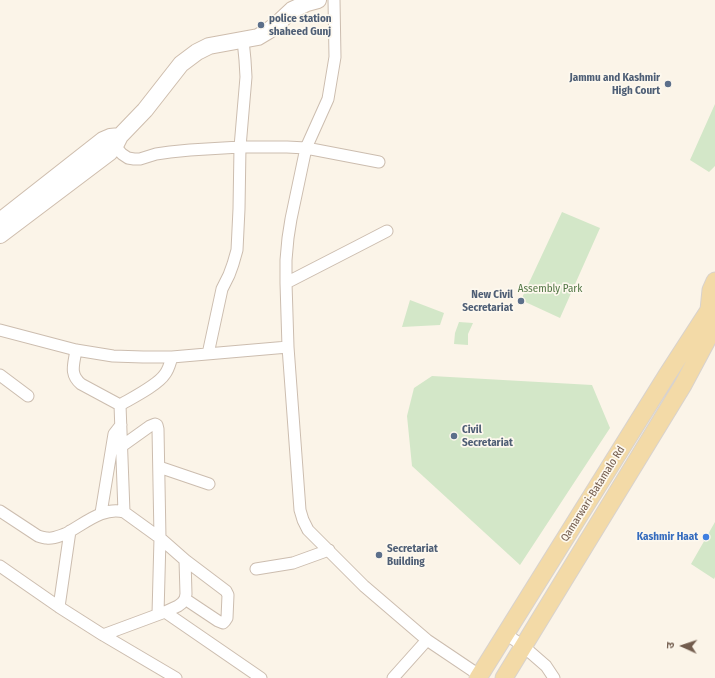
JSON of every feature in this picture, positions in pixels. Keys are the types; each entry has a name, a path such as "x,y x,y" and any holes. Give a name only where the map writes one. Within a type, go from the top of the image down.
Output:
{"main road":[{"path":"0,235 110,152 117,141 146,110 181,64 197,52 210,46 258,37 268,32 293,5 318,0"},
{"path":"0,221 103,140 110,137 117,141"},
{"path":"713,312 711,290 715,281"},
{"name":"Qamarwari-Batamalo Rd","path":"479,677 667,375 713,312"},
{"name":"Qamarwari-Batamalo Rd","path":"504,678 683,385 713,312"}],"street":[{"path":"334,0 335,57 332,81 328,99 306,148 288,238 286,260 288,347 300,510 308,530 364,586 427,640 479,677"},
{"path":"208,354 222,289 230,275 236,250 239,209 240,147 246,77 242,40"},
{"path":"117,141 122,154 128,158 134,159 170,152 240,147 287,147 306,148 379,162"},
{"path":"286,283 387,231"},
{"path":"0,330 76,350 113,356 172,357 288,347"},
{"path":"76,350 73,370 76,380 120,405"},
{"path":"120,405 156,383 164,376 172,357"},
{"path":"0,375 28,396"},
{"path":"120,405 124,512"},
{"path":"122,446 153,424 157,425 162,613"},
{"path":"101,513 114,434 121,425"},
{"path":"159,467 209,484"},
{"path":"0,511 38,536 49,539 70,531 101,513 117,510 124,512 160,538 185,560 226,591 228,595 227,618 223,623 218,621 185,599"},
{"path":"59,607 70,531"},
{"path":"256,569 293,563 328,550"},
{"path":"103,635 162,613 182,603 186,594 185,560"},
{"path":"0,566 59,607 176,678"},
{"path":"162,613 261,678"},
{"path":"506,634 523,646 546,666 554,678"},
{"path":"393,678 427,640"}],"green space":[{"path":"715,104 715,166 709,172 690,160"},
{"name":"Assembly Park","path":"562,212 600,228 560,318 521,300"},
{"path":"410,300 444,313 440,325 402,327"},
{"path":"459,322 473,323 468,334 468,345 454,344 455,333"},
{"path":"432,376 592,385 610,428 520,565 412,466 407,416 414,388"},
{"path":"715,522 715,577 714,579 691,564"}],"place":[{"name":"police station shaheed Gunj","path":"261,25"},
{"name":"Jammu and Kashmir High Court","path":"668,84"},
{"name":"New Civil Secretariat","path":"521,301"},
{"name":"Civil Secretariat","path":"454,436"},
{"name":"Kashmir Haat","path":"706,537"},
{"name":"Secretariat Building","path":"379,555"}]}
